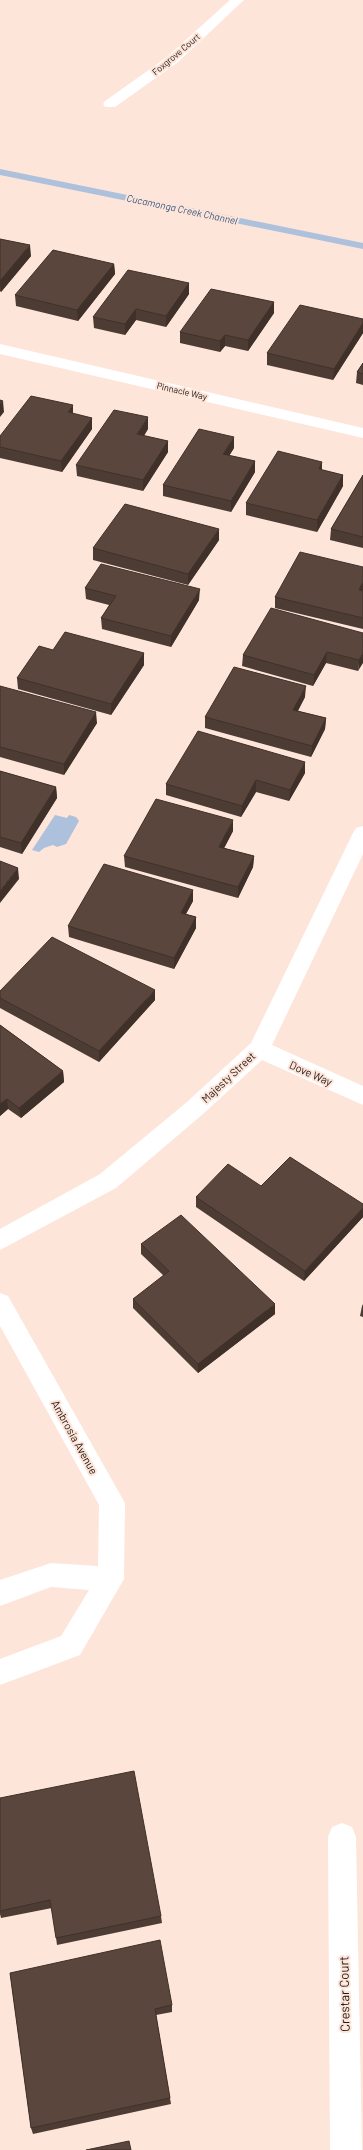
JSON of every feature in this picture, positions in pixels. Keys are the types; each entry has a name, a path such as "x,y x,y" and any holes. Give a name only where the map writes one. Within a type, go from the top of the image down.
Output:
{"street":[{"name":"Foxgrove Court","path":"110,104 172,60 238,0"},
{"name":"Pinnacle Way","path":"0,349 363,433"},
{"name":"Majesty Street","path":"0,1240 108,1181 196,1108 259,1049 363,833"},
{"name":"Dove Way","path":"259,1049 363,1096"},
{"name":"Ambrosia Avenue","path":"0,1303 112,1503 111,1580"},
{"path":"0,1593 51,1575 111,1580 70,1646 0,1672"},
{"name":"Crestar Court","path":"342,1837 346,2150"}],"water":[{"path":"55,815 67,818 69,815 76,817 79,821 66,844 57,847 53,845 44,848 39,852 32,850"}],"building":[{"path":"0,239 30,245 0,281"},
{"path":"53,250 114,264 77,310 15,295"},
{"path":"128,270 189,283 166,316 136,309 125,324 93,317"},
{"path":"211,289 274,302 248,340 225,335 220,341 180,332"},
{"path":"300,305 363,319 363,323 334,369 267,353"},
{"path":"363,363 363,374 357,372"},
{"path":"31,396 73,405 68,412 92,418 61,461 0,447 0,436"},
{"path":"114,410 148,417 137,434 168,441 143,480 76,465"},
{"path":"199,429 234,437 223,454 255,461 231,501 163,485"},
{"path":"278,451 322,462 319,469 343,475 317,520 246,503"},
{"path":"363,475 363,537 331,529"},
{"path":"125,504 219,529 188,574 93,548"},
{"path":"300,552 363,567 363,581 359,590 363,591 363,618 275,597"},
{"path":"101,564 200,589 171,636 101,618 116,596 85,588"},
{"path":"271,608 363,633 363,653 359,660 327,652 314,675 243,655"},
{"path":"65,632 144,653 111,704 17,678 39,646 53,650"},
{"path":"234,667 306,686 293,710 326,718 312,746 205,717"},
{"path":"0,686 96,712 64,764 0,747"},
{"path":"198,731 305,762 290,790 256,780 242,806 166,784"},
{"path":"0,771 56,787 21,843 0,837"},
{"path":"156,799 233,820 219,847 254,856 238,887 124,856"},
{"path":"0,861 18,868 0,891"},
{"path":"104,864 193,890 181,913 196,917 174,958 68,926"},
{"path":"52,937 155,990 99,1051 0,998 0,991"},
{"path":"0,1025 63,1071 19,1108 7,1099 0,1104"},
{"path":"290,1157 363,1204 363,1208 305,1271 196,1197 228,1164 261,1186"},
{"path":"181,1215 275,1304 198,1364 133,1299 169,1271 141,1244"},
{"path":"134,1771 161,1916 56,1938 50,1900 0,1911 0,1798"},
{"path":"160,1940 172,2005 155,2009 170,2098 31,2128 10,1973"},
{"path":"129,2141 131,2150 86,2150"}],"waterway":[{"name":"Cucamonga Creek Channel","path":"0,172 363,246"}]}
